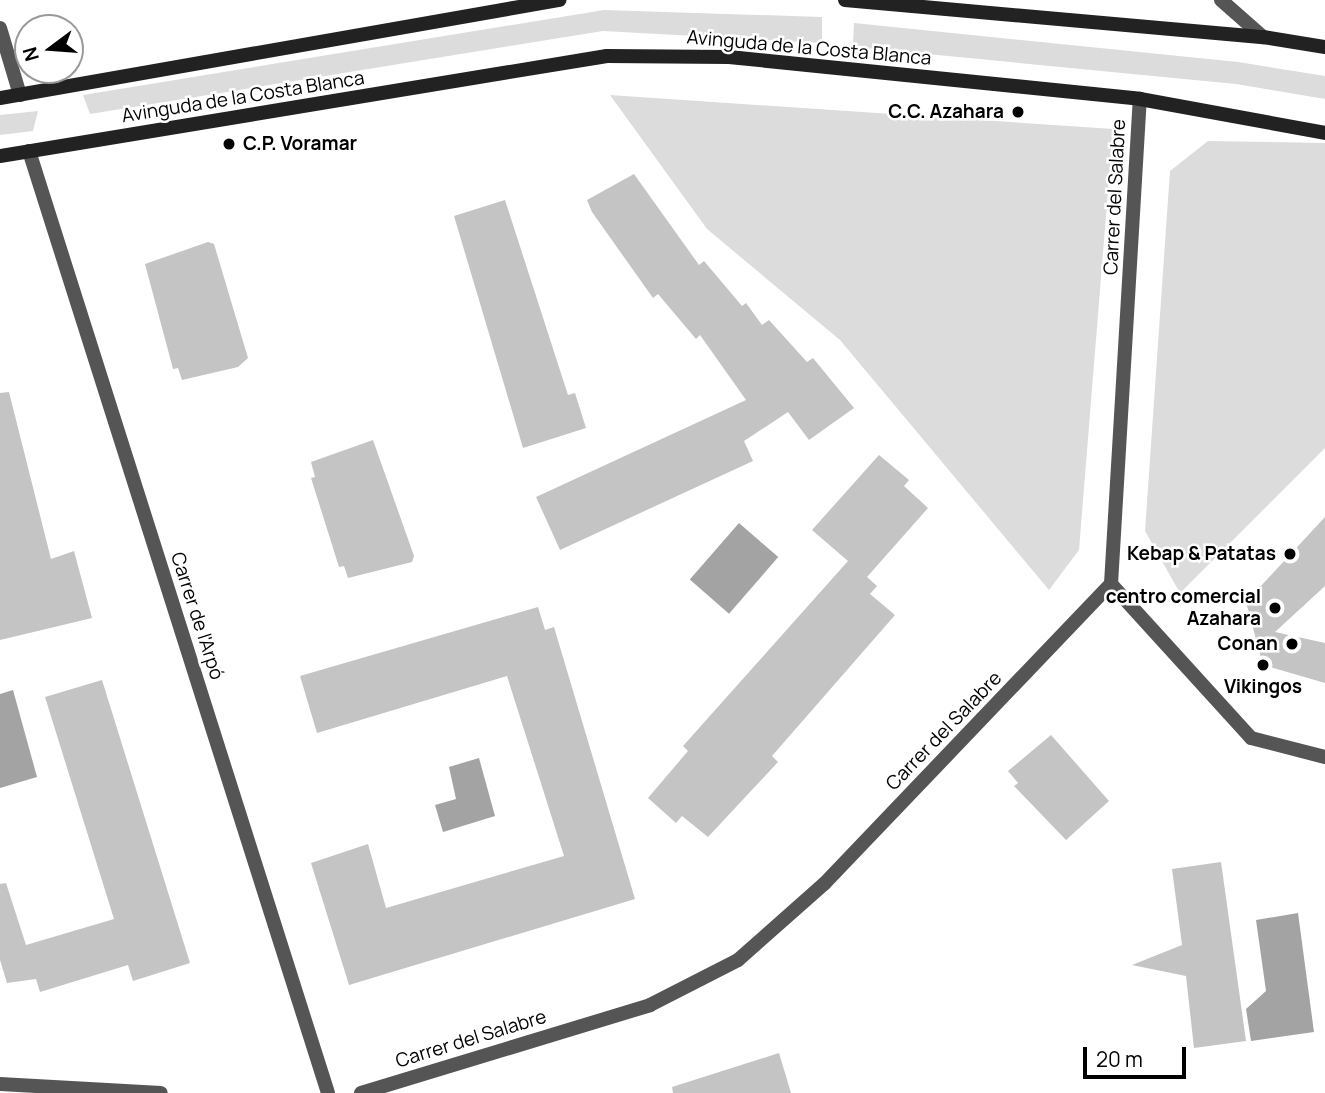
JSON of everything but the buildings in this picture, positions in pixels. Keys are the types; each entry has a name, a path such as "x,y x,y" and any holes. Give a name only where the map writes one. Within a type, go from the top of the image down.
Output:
{"street":[{"name":"Avinguda de la Costa Blanca","path":"0,98 559,0"},
{"path":"845,0 1263,37 1325,47"},
{"path":"1221,0 1263,37"},
{"path":"0,28 20,95"},
{"name":"Avinguda de la Costa Blanca","path":"0,156 607,56 729,57 1140,99 1325,133"},
{"name":"Carrer del Salabre","path":"361,1093 650,1005 738,960 824,884 1111,584 1140,99"},
{"name":"Carrer de l'Arpó","path":"29,151 327,1093"},
{"path":"1111,584 1251,738 1325,757"},
{"path":"0,1084 161,1093"}],"shaded area":[{"path":"604,10 822,17 822,43 603,31 90,114 83,95"},
{"path":"854,23 1238,62 1325,76 1325,99 1236,84 865,48 853,44"},
{"path":"610,95 1113,129 1079,550 1049,590 840,340 707,229"},
{"path":"38,111 33,131 0,135 0,115"},
{"path":"1208,141 1325,143 1325,448 1180,593 1145,531 1170,171"},
{"path":"739,523 778,557 729,614 690,580"},
{"path":"13,690 37,777 0,788 0,694"},
{"path":"479,758 495,816 443,832 435,805 456,799 449,767"},
{"path":"1298,913 1314,1032 1251,1041 1246,1009 1266,991 1256,920"}],"place":[{"name":"C.C. Azahara","path":"1018,112"},
{"name":"C.P. Voramar","path":"229,144"},
{"name":"Kebap & Patatas","path":"1290,554"},
{"name":"centro comercial Azahara","path":"1275,608"},
{"name":"Conan","path":"1292,644"},
{"name":"Vikingos","path":"1263,665"}]}
